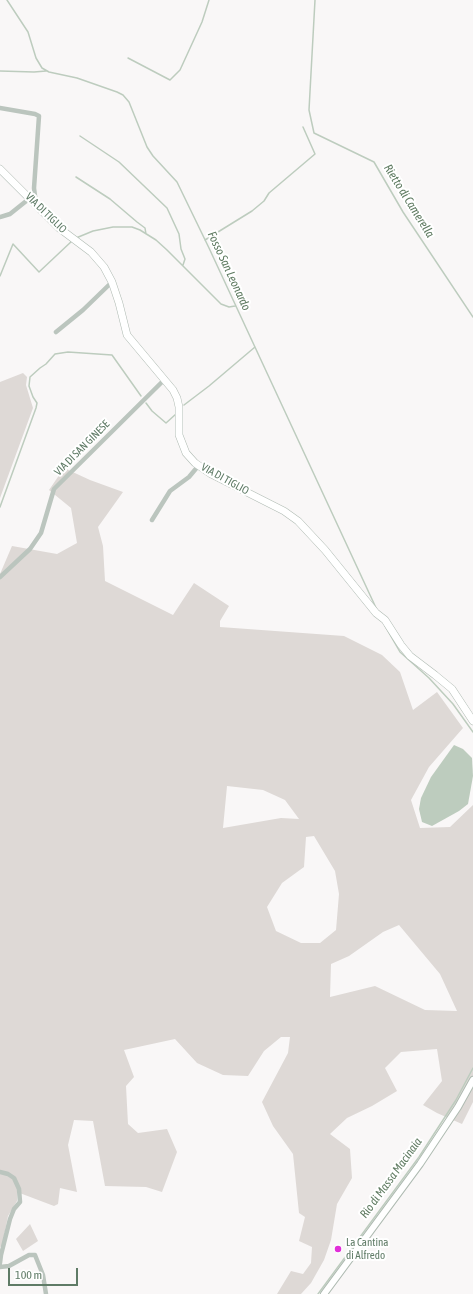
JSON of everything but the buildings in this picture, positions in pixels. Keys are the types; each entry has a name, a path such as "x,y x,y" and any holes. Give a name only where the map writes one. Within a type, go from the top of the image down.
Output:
{"main road":[{"name":"VIA DI TIGLIO","path":"0,169 59,228 91,252 104,267 112,282 119,302 127,336 173,390 177,398 179,407 179,435 186,453 211,474 284,511 298,521 325,550 347,580 376,613 385,620 410,656 452,689 473,721"}],"street":[{"path":"0,108 39,116 34,188 34,196 37,206"},
{"path":"0,217 10,214 30,198"},
{"path":"56,332 83,310 112,282"},
{"name":"VIA DI SAN GINESE","path":"0,577 30,549 41,533 54,489 164,380"},
{"path":"152,520 170,491 189,477 199,465"},
{"path":"324,1294 420,1164 458,1107 473,1080"},
{"path":"0,1172 8,1174 14,1178 19,1189 20,1202 14,1209 10,1219 0,1263"},
{"path":"0,1267 9,1266 29,1255 35,1255 43,1275 46,1294"}],"shaded area":[{"path":"23,373 27,377 26,385 33,408 0,498 0,382"},
{"path":"64,468 90,480 123,492 98,527 103,546 105,581 173,615 194,583 229,606 220,621 220,627 344,636 382,655 400,672 413,710 437,692 463,728 429,767 411,800 420,828 450,827 473,805 473,1102 462,1124 423,1105 442,1081 437,1049 401,1052 385,1068 397,1091 372,1106 347,1118 330,1134 350,1149 352,1178 337,1204 331,1240 324,1260 311,1283 301,1294 277,1294 291,1271 303,1274 311,1263 312,1247 299,1241 305,1217 299,1213 293,1154 273,1126 262,1102 288,1053 290,1037 281,1037 264,1051 248,1076 223,1075 197,1063 175,1039 124,1050 134,1077 126,1086 128,1124 138,1133 167,1129 177,1152 162,1192 146,1187 105,1186 93,1121 74,1120 68,1145 77,1192 60,1188 58,1204 54,1206 17,1192 17,1201 8,1216 2,1246 0,1247 0,574 12,546 57,554 77,543 71,508 49,490","holes":["227,786 263,790 285,800 299,819 281,818 223,828","314,836 335,871 339,894 336,930 320,943 301,943 276,931 267,907 282,883 304,867 306,837","399,925 440,974 457,1011 425,1010 375,986 330,997 331,964 349,956 383,932"]},
{"path":"454,745 463,749 472,758 473,776 468,804 459,811 432,826 422,822 419,809 421,798 431,777"},
{"path":"30,1224 38,1241 23,1251 16,1239"}],"waterway":[{"name":"Fosso San Leonardo","path":"7,0 28,32 36,58 42,68 49,72 77,78 117,92 123,95 129,102 147,147 153,156 177,182 377,610"},
{"path":"128,58 170,80 180,70 202,22 209,0"},
{"name":"Rietto di Camerella","path":"315,0 309,110 314,133 374,162 403,212 473,317"},
{"path":"0,71 46,71"},
{"path":"205,240 252,211 264,201 269,193 315,154 303,127"},
{"path":"80,136 119,162 167,208 179,234 181,249 185,259 183,265"},
{"path":"76,177 110,199 145,228 146,234"},
{"path":"76,238 93,231 113,227 132,227 140,230 156,240 167,250 221,304 229,307 235,306"},
{"path":"0,276 13,244 39,272 73,240"},
{"path":"184,405 255,347"},
{"path":"0,507 36,408 37,403 29,386 30,377 46,364 55,354 68,352 112,355 141,396"},
{"path":"146,403 152,411 166,423 176,414"},
{"name":"Fosso San Leonardo","path":"385,626 400,652 429,678 453,704 473,732"},
{"name":"Rio di Massa Macinaia","path":"318,1294 419,1157 456,1100 473,1068"}],"place":[{"name":"La Cantina di Alfredo","path":"338,1249"}]}
